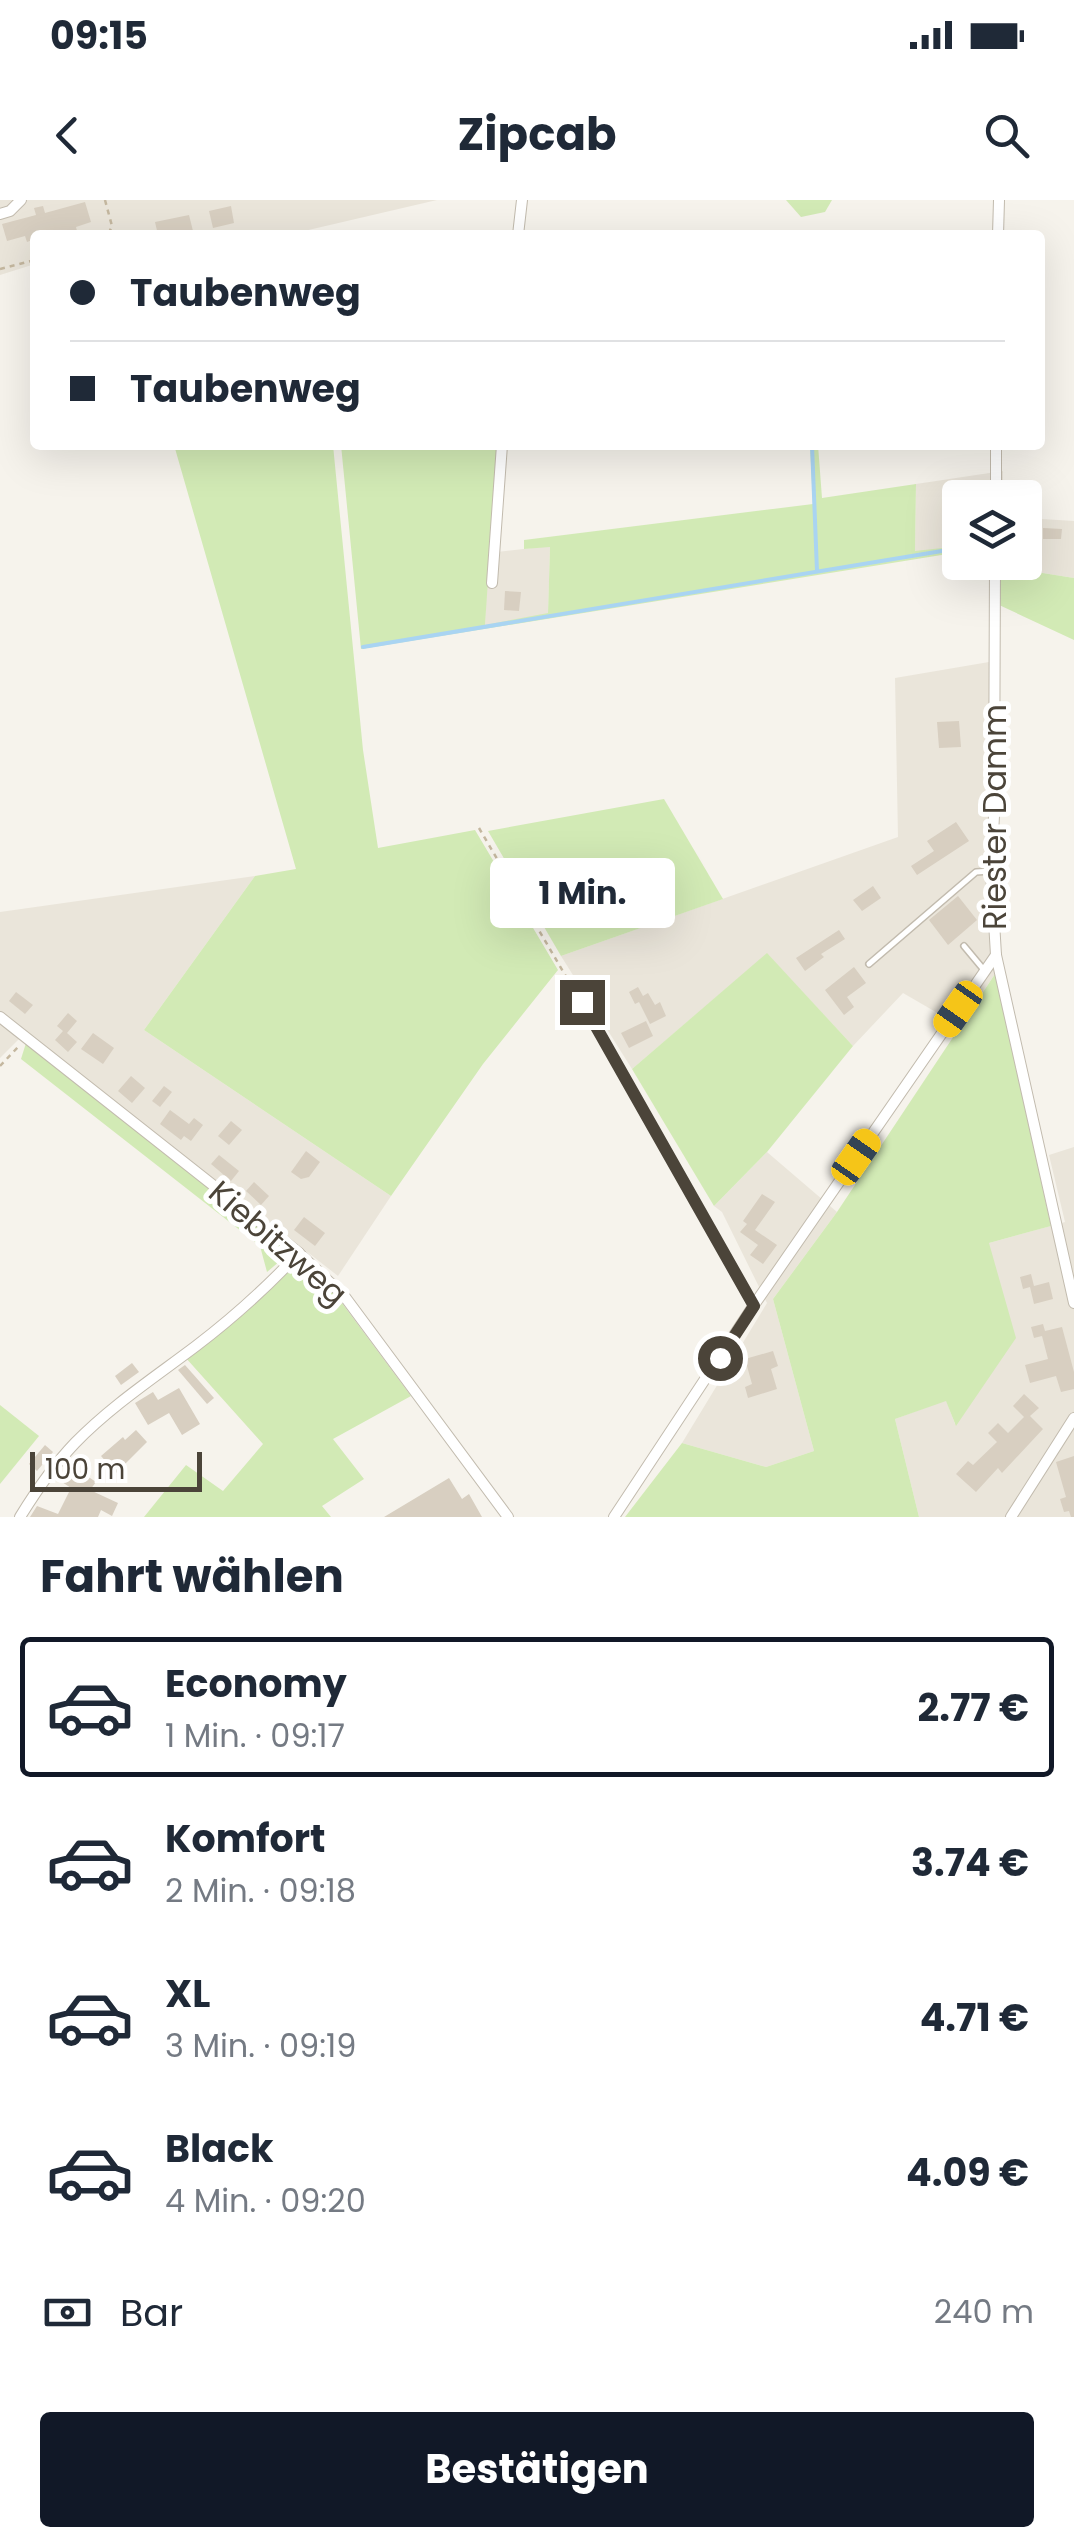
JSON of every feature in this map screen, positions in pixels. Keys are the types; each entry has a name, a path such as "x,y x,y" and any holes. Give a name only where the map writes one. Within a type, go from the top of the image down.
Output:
{"street":[{"path":"0,214 10,211 21,200"},
{"path":"519,230 522,200"},
{"path":"998,230 999,200"},
{"path":"492,582 502,450"},
{"path":"996,450 996,480"},
{"name":"Riester Damm","path":"995,580 991,871 996,955 1074,1303"},
{"path":"614,1517 996,955"},
{"name":"Kiebitzweg","path":"0,1017 299,1252 345,1297 508,1517"},
{"path":"20,1517 42,1482 76,1442 146,1382 199,1344 274,1280 299,1252"},
{"path":"1010,1517 1074,1418"}],"lane":[{"path":"869,964 976,872 991,871"},
{"path":"964,946 984,970"},
{"path":"582,1002 754,1306"}],"path":[{"path":"105,200 110,230"},
{"path":"0,269 30,261"},
{"path":"479,828 582,1002"},
{"path":"0,1066 27,1038"}],"shaded area":[{"path":"0,200 437,200 308,230 30,230 30,266 0,275"},
{"path":"1003,471 1003,480 943,480"},
{"path":"942,480 942,548 915,552 916,484"},
{"path":"1042,519 1074,521 1074,578 1042,573"},
{"path":"550,546 548,614 485,625 488,553"},
{"path":"989,662 995,974 960,1026 903,993 853,1046 767,954 632,1069 561,956 898,837 895,678"},
{"path":"255,876 144,1030 391,1196 338,1276 26,1032 0,1058 0,912"},
{"path":"1074,1147 1074,1517 919,1517 895,1419 946,1400 955,1424 989,1243 1065,1222 1049,1155"},
{"path":"767,1152 837,1212 773,1299 814,1451 766,1467 682,1443 767,1303 722,1212 714,1206"}],"green space":[{"path":"786,200 832,200 825,212 801,217"},
{"path":"175,450 333,450 363,750 378,848 475,830 558,970 483,1064 391,1196 144,1030 255,876 296,869"},
{"path":"341,450 497,450 485,625 548,613 550,547 524,549 524,540 813,504 810,450 818,450 822,498 916,484 915,551 942,548 942,555 361,649"},
{"path":"1042,573 1074,578 1074,640 997,604 998,580 1042,580"},
{"path":"664,799 723,899 561,956 488,831"},
{"path":"767,953 853,1046 767,1152 714,1206 632,1069"},
{"path":"995,974 1051,1226 989,1243 1016,1338 956,1426 946,1401 895,1419 919,1517 625,1517 682,1443 766,1467 814,1451 773,1299 837,1212"},
{"path":"26,1043 293,1250 267,1272 260,1246 21,1059"},
{"path":"301,1257 336,1295 411,1396 333,1439 364,1479 322,1506 331,1517 144,1517 186,1465 223,1491 263,1444 185,1357"},
{"path":"0,1405 39,1436 0,1484"}],"building":[{"path":"85,202 91,222 77,230 30,230 30,241 25,236 7,241 2,224 36,215 34,208 43,206 45,213"},
{"path":"231,206 234,223 213,228 209,211"},
{"path":"189,215 193,230 157,230 155,222"},
{"path":"1043,528 1062,529 1061,539 1043,539"},
{"path":"505,591 521,592 519,611 504,610"},
{"path":"959,721 961,747 939,748 937,722"},
{"path":"956,822 969,841 917,875 911,866 934,851 927,841"},
{"path":"873,886 881,898 862,911 853,900"},
{"path":"958,896 977,920 948,945 929,920"},
{"path":"839,930 845,939 821,954 824,957 805,971 796,958"},
{"path":"854,967 866,983 847,997 854,1007 844,1015 825,990"},
{"path":"638,987 643,996 648,993 655,1005 660,1002 666,1016 650,1024 629,992"},
{"path":"16,992 33,1005 25,1014 9,1001"},
{"path":"68,1013 77,1021 67,1033 77,1042 68,1052 55,1040 63,1031 57,1026"},
{"path":"646,1021 653,1036 629,1048 621,1033"},
{"path":"93,1033 114,1048 103,1064 81,1049"},
{"path":"131,1076 145,1088 132,1103 118,1091"},
{"path":"164,1086 172,1092 160,1107 152,1101"},
{"path":"170,1110 189,1124 194,1118 203,1125 191,1141 184,1136 181,1140 160,1124"},
{"path":"231,1121 242,1130 229,1145 218,1136"},
{"path":"306,1151 320,1162 309,1177 301,1179 291,1172"},
{"path":"219,1155 239,1171 231,1181 211,1164"},
{"path":"254,1182 269,1196 261,1205 246,1191"},
{"path":"762,1194 775,1202 755,1230 777,1245 763,1264 750,1255 758,1245 740,1232"},
{"path":"304,1217 325,1233 315,1246 294,1230"},
{"path":"1031,1274 1034,1286 1049,1282 1053,1299 1034,1304 1030,1287 1023,1289 1020,1277"},
{"path":"1043,1324 1045,1331 1062,1327 1074,1372 1074,1389 1061,1392 1056,1376 1030,1383 1025,1365 1048,1359 1042,1336 1034,1338 1031,1327"},
{"path":"773,1351 778,1366 771,1369 777,1389 748,1398 745,1387 752,1384 745,1359"},
{"path":"132,1363 139,1372 121,1385 115,1376"},
{"path":"185,1365 214,1398 207,1404 178,1370"},
{"path":"179,1388 200,1424 182,1435 169,1413 148,1425 135,1403 153,1392 158,1400"},
{"path":"1024,1394 1039,1408 1030,1416 1043,1429 1002,1473 998,1468 976,1492 956,1474 968,1461 973,1465 997,1442 988,1433 998,1423 1008,1433 1024,1417 1013,1406"},
{"path":"136,1430 147,1442 116,1473 101,1456"},
{"path":"45,1445 53,1452 37,1471 29,1464"},
{"path":"1074,1456 1071,1517 1069,1511 1064,1512 1060,1499 1066,1497 1056,1462"},
{"path":"69,1464 96,1482 90,1490 118,1503 112,1516 101,1510 98,1517 30,1517 37,1506 58,1514 71,1488 59,1480"},
{"path":"449,1478 462,1499 469,1494 482,1517 384,1517"}],"waterway":[{"path":"812,450 817,571"},
{"path":"363,647 942,551"}],"route":[{"path":"582,1002 754,1306 720,1358"}]}
